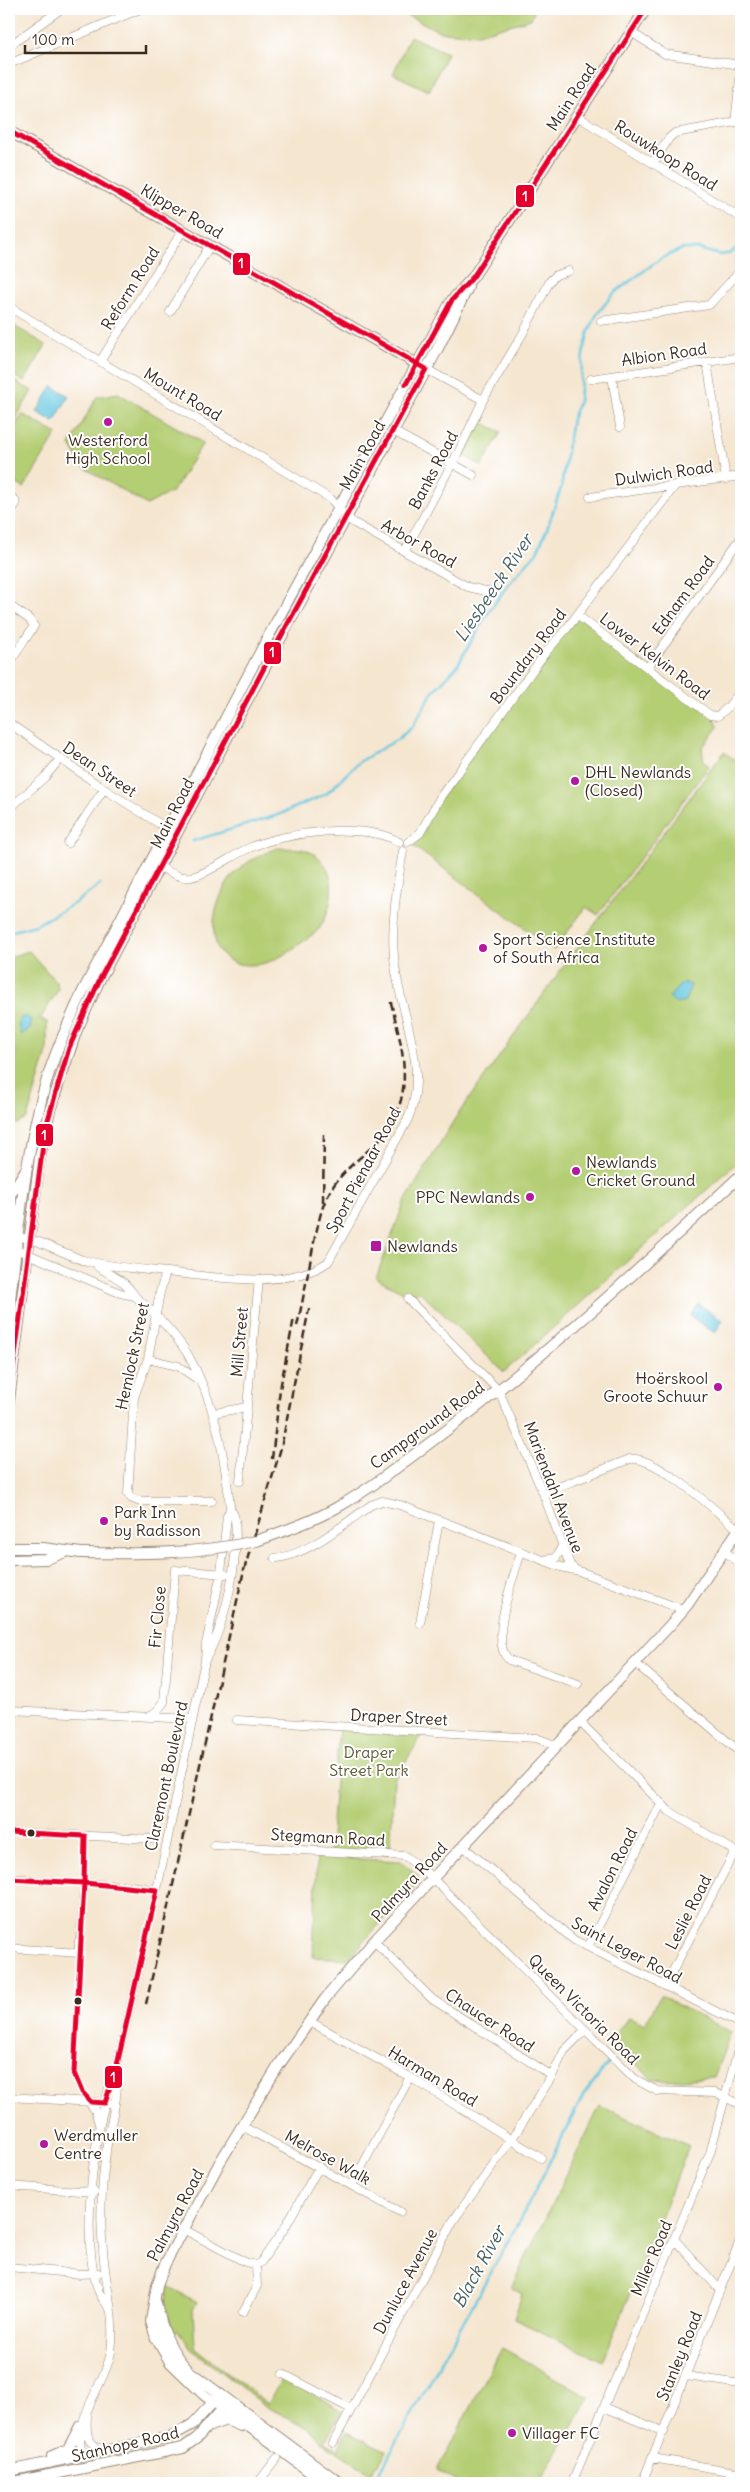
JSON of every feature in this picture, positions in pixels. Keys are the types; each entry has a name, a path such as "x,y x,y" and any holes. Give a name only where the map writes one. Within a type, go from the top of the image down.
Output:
{"main road":[{"name":"Main Road","path":"9,1309 13,1235 44,1092 61,1040 90,976 156,864 178,834 342,513 473,277 646,9"},
{"name":"Klipper Road","path":"9,131 422,367"},
{"name":"Main Road","path":"9,1400 45,1130 69,1048 156,864 168,829 263,648 342,513 393,431 422,367"},
{"path":"9,1197 29,1164"},
{"name":"Campground Road","path":"9,1548 43,1548 81,1553 182,1553 218,1549 256,1541 302,1524 336,1508 361,1493 433,1441 499,1390 610,1295 741,1175"},
{"name":"Palmyra Road","path":"217,2398 192,2384 170,2362 156,2338 151,2321 154,2297 164,2264 242,2126 309,2021 374,1941 682,1612 740,1528"},
{"name":"Campground Road","path":"9,1560 47,1559 65,1552"},
{"path":"154,2297 165,2337 174,2354 217,2398 276,2445 279,2455"},
{"name":"Stanhope Road","path":"9,2471 170,2437 193,2424 217,2398"},
{"path":"226,2405 340,2483"},
{"name":"Stanhope Road","path":"9,2483 174,2450 190,2444 208,2428 226,2405"},
{"path":"208,2428 222,2421 231,2421 279,2455 324,2483"},
{"path":"24,2468 66,2451 80,2426"},
{"path":"83,2455 91,2460 125,2455 137,2458"}],"street":[{"path":"9,46 61,9"},
{"path":"9,64 140,9"},
{"path":"631,32 659,51 671,56 741,65"},
{"path":"653,163 669,138 675,133 738,122 741,71"},
{"name":"Rouwkoop Road","path":"577,116 741,218"},
{"name":"Reform Road","path":"101,360 183,230"},
{"path":"170,312 210,245"},
{"path":"601,321 710,305 741,270"},
{"name":"Banks Road","path":"405,551 484,400 522,335 550,281 559,273 569,271"},
{"name":"Mount Road","path":"9,306 331,499 342,513"},
{"name":"Albion Road","path":"590,379 741,357"},
{"path":"706,362 726,479"},
{"path":"422,367 484,400"},
{"path":"612,376 620,427"},
{"path":"393,431 473,475"},
{"name":"Dulwich Road","path":"590,497 674,487 741,476"},
{"name":"Boundary Road","path":"408,842 420,833 441,796 546,652 577,615 674,487"},
{"path":"9,496 15,500 16,504 9,514"},
{"name":"Arbor Road","path":"342,513 468,587 490,592"},
{"name":"Ednam Road","path":"647,668 741,538"},
{"path":"9,605 29,619 34,626 9,664"},
{"name":"Lower Kelvin Road","path":"577,615 710,714 718,716 729,706 741,690"},
{"name":"Dean Street","path":"9,723 104,789 178,834"},
{"path":"9,809 45,777 60,759"},
{"path":"68,843 104,789"},
{"path":"156,864 178,876 195,876 251,848 277,839 311,834 374,833 389,836 399,842 404,840 408,842 409,848 403,851 399,848 399,842"},
{"name":"Sport Pienaar Road","path":"259,1279 300,1273 321,1267 328,1262 406,1121 414,1100 416,1073 394,959 394,907 403,851"},
{"name":"Claremont Boulevard","path":"13,1235 30,1239 83,1260 124,1283 135,1296 156,1313 187,1354 202,1384 214,1413 227,1470 230,1509 227,1516 220,1573 206,1644 205,1660 155,1899"},
{"name":"Claremont Boulevard","path":"12,1248 120,1293 135,1296"},
{"path":"83,1260 112,1268 225,1279 259,1279"},
{"name":"Hemlock Street","path":"166,1272 148,1358 134,1397 128,1489 131,1498 138,1501 212,1501"},
{"name":"Mill Street","path":"240,1481 259,1279"},
{"path":"408,1299 499,1390"},
{"path":"148,1358 184,1369 202,1384"},
{"name":"Mariendahl Avenue","path":"499,1390 543,1493 570,1565 576,1570 676,1607 682,1612"},
{"path":"214,1413 247,1407"},
{"path":"543,1493 630,1459 641,1459 690,1489 740,1528"},
{"path":"275,1558 284,1558 312,1544 371,1505 382,1501 400,1505 541,1560 576,1570"},
{"name":"Claremont Boulevard","path":"205,1660 214,1643 220,1625 231,1574 235,1517 230,1509"},
{"path":"420,1623 439,1521"},
{"path":"541,1560 556,1558 562,1546"},
{"path":"724,1551 741,1564"},
{"path":"521,1552 503,1617 500,1635 502,1652 509,1660 578,1684"},
{"name":"Fir Close","path":"150,1716 164,1702 175,1570 231,1574"},
{"path":"635,1663 741,1753"},
{"path":"9,1710 192,1719"},
{"name":"Draper Street","path":"236,1720 536,1738 558,1746"},
{"path":"580,1723 661,1804 738,1853"},
{"name":"Avalon Road","path":"588,1947 661,1804"},
{"path":"9,1832 84,1839 153,1839"},
{"name":"Stegmann Road","path":"214,1845 399,1854 416,1864 433,1879"},
{"name":"Saint Leger Road","path":"464,1847 568,1936 741,2024"},
{"name":"Leslie Road","path":"665,1986 738,1853"},
{"path":"9,1878 25,1879"},
{"name":"Queen Victoria Road","path":"433,1879 634,2078 651,2089 670,2093 712,2092 726,2096 741,2105"},
{"path":"83,1899 84,1884"},
{"path":"124,1885 157,1890"},
{"path":"9,1948 79,1953 79,1941"},
{"name":"Chaucer Road","path":"374,1941 432,1999 552,2076"},
{"path":"110,2308 99,2293 95,2274 91,2240 92,2169 105,2103 116,2069 141,1960"},
{"name":"Harman Road","path":"309,2021 410,2077 542,2158"},
{"name":"Dunluce Avenue","path":"333,2443 453,2221 491,2171 552,2076 564,2051 585,2030"},
{"name":"Miller Road","path":"572,2483 710,2153 741,2039"},
{"path":"83,2455 79,2441 80,2426 104,2376 111,2353 112,2324 104,2266 102,2192 107,2143 118,2085 116,2069"},
{"path":"352,2185 410,2077"},
{"path":"9,2097 115,2104"},
{"path":"88,2101 95,2110 100,2126"},
{"name":"Melrose Walk","path":"242,2126 400,2212"},
{"path":"183,2229 245,2262 256,2265 261,2262 284,2230 319,2167"},
{"path":"9,2186 102,2192"},
{"name":"Stanley Road","path":"642,2483 720,2290 739,2250 741,2238"},
{"path":"674,2239 720,2290"},
{"path":"243,2312 258,2286 256,2265"},
{"path":"9,2267 95,2274 100,2272 104,2266"},
{"path":"283,2374 351,2409"},
{"path":"686,2376 741,2384"},
{"path":"604,2407 664,2432"},
{"path":"87,2414 87,2436 93,2445 104,2450"},
{"path":"258,2483 279,2455"},
{"path":"652,2458 741,2473"}],"green space":[{"path":"394,9 535,9 531,19 478,34 441,32"},
{"path":"410,36 447,53 429,91 393,74"},
{"path":"9,323 46,345 24,382 9,373"},
{"path":"9,378 32,391 9,430"},
{"path":"118,393 203,443 173,491 147,505 83,467 70,445 97,397"},
{"path":"22,414 57,434 24,488 9,479 9,437"},
{"path":"482,422 501,432 482,466 463,455"},
{"name":"DHL Newlands (Closed)","path":"577,615 714,716 718,727 702,748 704,762 709,766 598,915 586,907 554,950 408,842 420,833 441,796"},
{"name":"Newlands Cricket Ground","path":"724,752 735,760 741,752 741,1159 504,1372 419,1291 411,1296 376,1278 404,1203 454,1120 560,971"},
{"path":"278,848 308,851 318,857 325,865 330,875 332,886 329,909 316,932 279,958 265,963 250,965 233,962 222,954 216,943 215,913 220,897 227,883 236,872 256,858"},
{"path":"29,951 57,983 58,990 40,1019 47,1022 47,1052 27,1119 18,1124 9,1122 9,957"},
{"name":"Draper Street Park","path":"339,1727 424,1732 394,1780 390,1854 330,1851"},
{"path":"317,1857 401,1861 418,1875 417,1883 348,1959 313,1957"},
{"path":"660,1996 731,2032 714,2077 667,2081 651,2078 610,2040 629,2017 645,2024"},
{"path":"600,2106 689,2146 603,2361 514,2319 522,2294 511,2288"},
{"path":"167,2286 197,2302 193,2310 195,2348 268,2404 282,2378 342,2410 325,2442 338,2449 347,2432 387,2451 371,2474 323,2443 308,2428 267,2407 191,2349 178,2330 172,2332 166,2305"},
{"name":"Villager FC","path":"502,2348 590,2397 539,2483 459,2483 437,2470"}],"water":[{"path":"52,386 69,396 54,422 37,412"},
{"path":"683,982 691,985 685,1001 677,1004 669,997"},
{"path":"26,1016 30,1019 31,1028 21,1035 18,1024 21,1018"},
{"path":"698,1304 723,1320 715,1333 690,1316"}],"waterway":[{"name":"Liesbeeck River","path":"193,841 278,815 326,794 359,762 398,739 413,726 432,693 457,666 486,616 506,587 537,552 561,488 572,419 579,401 583,354 589,331 597,314 614,293 660,259 682,249 698,249 721,255 731,253 741,244"},
{"name":"Liesbeeck River","path":"9,932 36,925 75,903 101,884"},
{"name":"Black River","path":"371,2483 380,2472 529,2203 583,2096 609,2062"}],"tunnel":[{"path":"84,1843 84,1884"},
{"path":"25,1879 125,1885"},
{"path":"79,1941 83,1899"},
{"path":"141,1960 155,1899"}],"railway":[{"path":"297,1326 315,1237 321,1212 328,1195 344,1172 372,1147 387,1130 397,1113 404,1077 403,1058 390,999"},
{"path":"323,1202 324,1133"},
{"path":"146,2004 244,1570 281,1448 309,1309"},
{"path":"272,1459 280,1389 294,1318"}],"transit line":[{"name":"1","path":"406,384 452,300 473,277 646,9"},
{"name":"1","path":"9,131 426,369 265,666 100,979 69,1048 45,1130 9,1400"},
{"name":"1","path":"9,1832 85,1836 84,1883"},
{"name":"1","path":"9,1879 84,1883"},
{"name":"1","path":"84,1883 157,1890 116,2069 105,2103 91,2102 82,2092 74,2073 84,1883"}],"place":[{"name":"Westerford High School","path":"108,422"},
{"name":"DHL Newlands (Closed)","path":"575,781"},
{"name":"Sport Science Institute of South Africa","path":"483,948"},
{"name":"Newlands Cricket Ground","path":"576,1171"},
{"name":"PPC Newlands","path":"530,1197"},
{"name":"Newlands","path":"376,1246"},
{"name":"Hoërskool Groote Schuur","path":"718,1387"},
{"name":"Park Inn by Radisson","path":"104,1521"},
{"name":"Werdmuller Centre","path":"44,2144"},
{"name":"Villager FC","path":"512,2433"}]}
